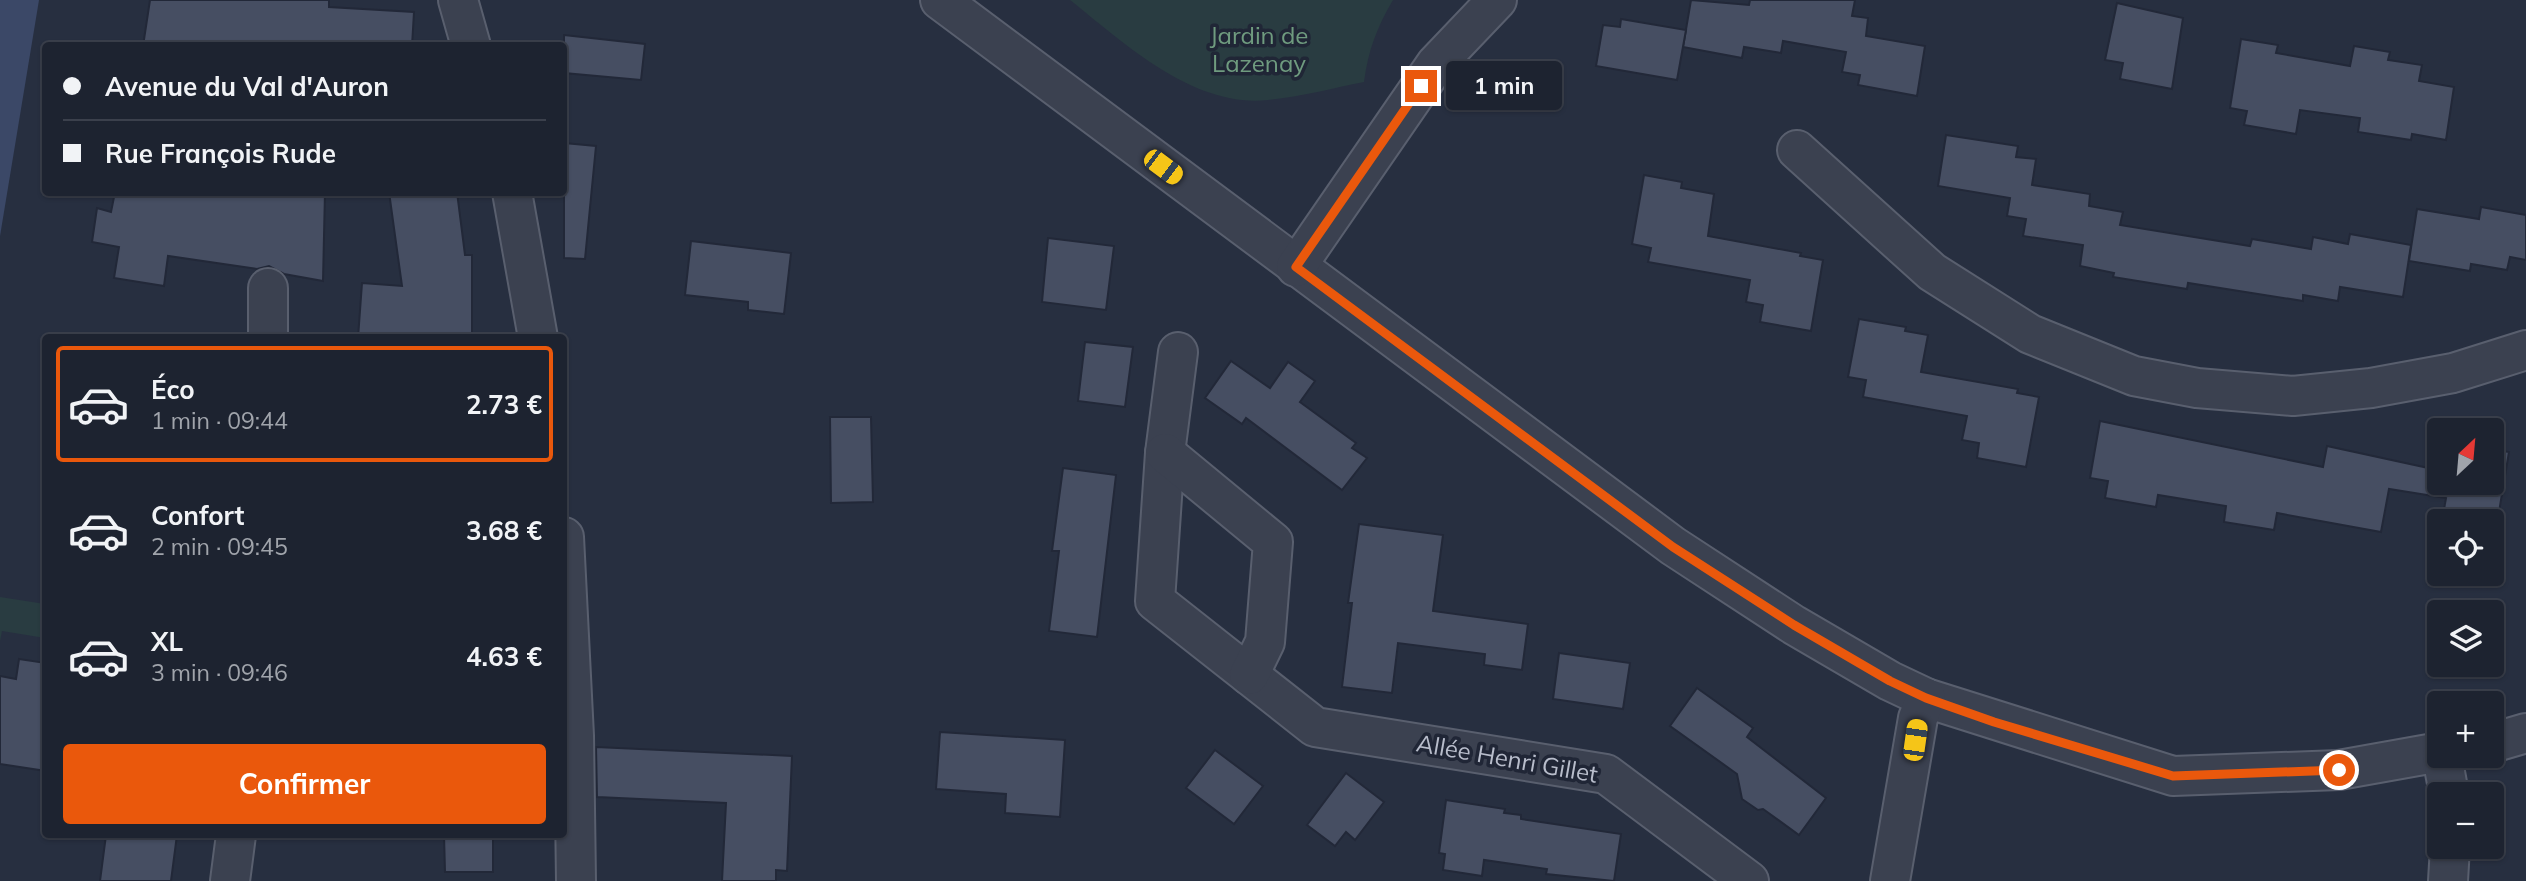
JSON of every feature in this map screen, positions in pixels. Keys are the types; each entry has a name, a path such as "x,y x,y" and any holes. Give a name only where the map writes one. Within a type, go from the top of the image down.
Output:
{"street":[{"path":"458,0 470,42"},
{"path":"940,0 1673,547 1794,625 1890,681 1926,698 2173,776 2339,770 2427,756"},
{"path":"1296,267 1436,64 1497,0"},
{"path":"1797,150 1932,272 2030,334 2134,376 2197,388 2293,396 2371,388 2453,373 2526,350"},
{"path":"513,196 537,334"},
{"path":"268,288 268,334"},
{"name":"Allée Henri Gillet","path":"1178,352 1165,453 1155,601 1315,727 1606,774 1749,881"},
{"path":"1165,453 1273,542 1265,642 1249,675"},
{"path":"567,644 576,881"},
{"path":"1890,881 1918,718 1926,698"},
{"path":"2504,739 2526,733"},
{"path":"230,881 236,838"},
{"path":"2448,881 2449,859"}],"green space":[{"name":"Jardin de Lazenay","path":"1070,0 1393,0 1374,40 1364,82 1304,95 1268,100 1240,100 1213,94 1161,69"},
{"path":"0,597 42,604 42,638 2,631 0,641"}],"water":[{"path":"0,0 39,0 0,236"}],"building":[{"path":"150,0 329,0 329,7 414,12 412,42 144,42"},
{"path":"1691,0 1749,5 1750,0 1855,0 1852,16 1868,18 1866,36 1925,46 1917,96 1858,85 1860,75 1842,72 1846,52 1783,41 1781,53 1744,47 1742,58 1683,47"},
{"path":"2117,3 2183,18 2172,89 2120,79 2123,63 2105,60"},
{"path":"1621,19 1686,30 1677,80 1596,66 1603,25 1620,27"},
{"path":"564,35 645,44 641,80 567,73 567,42 564,42"},
{"path":"2241,39 2278,45 2276,53 2350,66 2354,46 2390,52 2388,60 2422,65 2419,81 2454,87 2446,140 2412,134 2411,140 2358,132 2360,118 2300,110 2296,134 2244,125 2247,111 2230,108"},
{"path":"1946,135 2018,146 2016,157 2036,159 2032,185 2090,194 2089,206 2123,212 2120,225 2250,246 2252,239 2311,249 2313,237 2348,244 2350,234 2411,245 2403,297 2340,287 2338,301 2303,295 2303,301 2188,283 2187,289 2113,277 2114,273 2080,266 2083,245 2023,236 2026,219 2007,216 2010,198 1938,186"},
{"path":"567,143 596,146 585,259 564,258"},
{"path":"1644,175 1682,182 1681,188 1714,194 1708,236 1801,253 1800,256 1823,260 1811,331 1760,322 1763,305 1746,302 1750,280 1648,262 1651,248 1632,244"},
{"path":"114,196 325,196 323,281 284,274 269,266 257,269 168,256 164,286 114,278 119,247 92,242 97,208 111,212"},
{"path":"390,196 458,196 465,255 472,255 472,334 358,334 362,283 402,286"},
{"path":"2481,207 2526,215 2526,260 2510,257 2507,270 2471,264 2470,271 2409,261 2417,209 2479,219"},
{"path":"1048,238 1114,246 1106,310 1042,302"},
{"path":"691,241 791,253 784,314 748,310 748,302 685,295"},
{"path":"1859,319 1906,327 1905,331 1928,335 1921,372 2018,389 2017,393 2039,397 2026,467 1977,458 1979,443 1962,440 1967,416 1863,397 1866,380 1848,377"},
{"path":"1085,342 1133,347 1125,407 1078,401"},
{"path":"1231,361 1270,388 1288,362 1315,381 1300,402 1356,443 1352,448 1367,458 1342,490 1246,418 1242,424 1205,398"},
{"path":"830,417 871,417 873,502 831,503"},
{"path":"2100,421 2323,467 2327,446 2427,468 2427,495 2389,489 2381,532 2277,513 2274,530 2224,522 2226,506 2158,495 2156,507 2105,498 2108,481 2090,478"},
{"path":"2504,451 2509,452 2504,482"},
{"path":"1063,468 1116,475 1097,637 1049,631 1059,551 1052,551"},
{"path":"2427,495 2502,495 2500,509 2444,509 2446,498"},
{"path":"1359,524 1443,535 1433,611 1528,624 1522,670 1484,665 1485,654 1398,643 1392,693 1342,687 1352,603 1348,603"},
{"path":"1559,653 1630,663 1623,709 1553,699"},
{"path":"19,659 42,662 42,770 0,764 0,676 16,679"},
{"path":"1697,688 1753,728 1747,737 1826,798 1799,835 1763,809 1758,810 1742,799 1737,774 1670,726"},
{"path":"940,732 1065,740 1060,817 1005,813 1006,794 936,789"},
{"path":"596,747 792,756 787,871 776,870 776,881 722,881 726,803 597,797"},
{"path":"1215,750 1263,786 1234,824 1186,788"},
{"path":"1346,773 1384,802 1355,840 1346,832 1335,846 1307,825"},
{"path":"1446,800 1505,809 1504,813 1521,815 1521,819 1621,834 1614,881 1546,874 1547,869 1484,860 1482,876 1443,870 1445,854 1439,853"},
{"path":"106,838 177,838 171,881 100,881"},
{"path":"444,838 493,838 493,872 445,872"}],"route":[{"path":"1421,86 1296,267 1673,547 1794,625 1890,681 1926,698 1994,722 2173,776 2339,770"}]}
